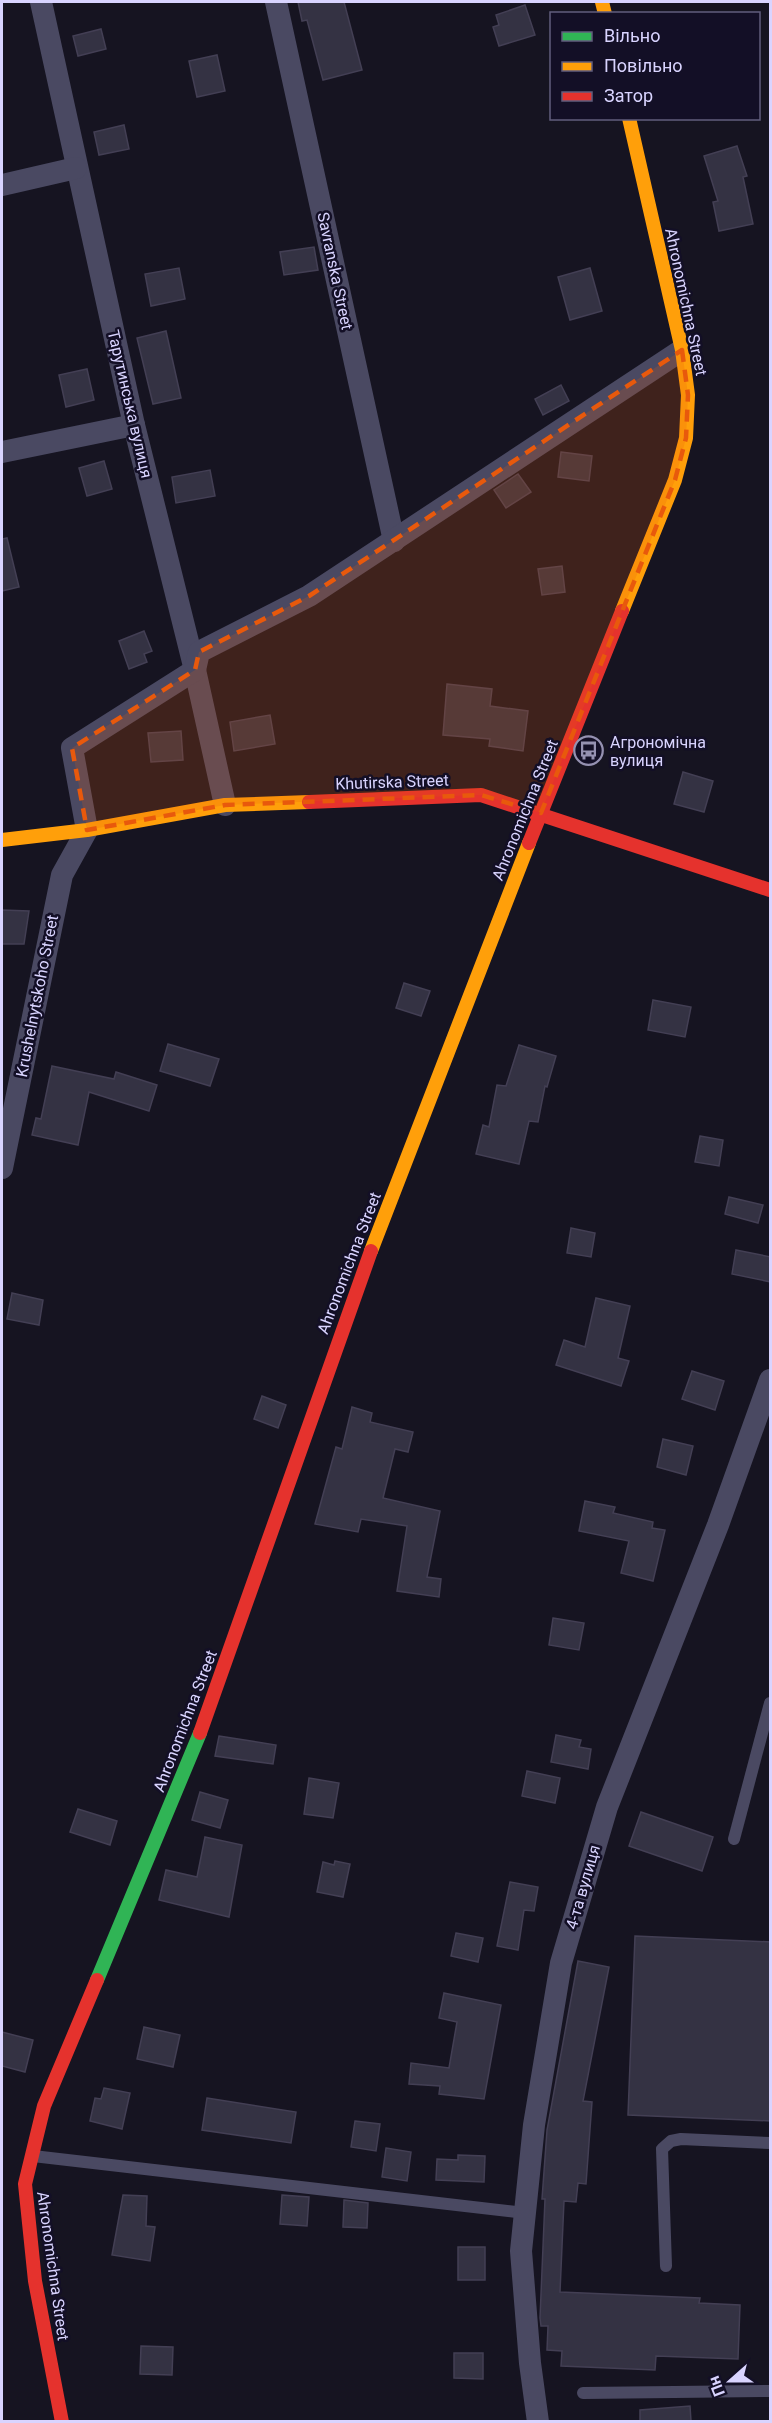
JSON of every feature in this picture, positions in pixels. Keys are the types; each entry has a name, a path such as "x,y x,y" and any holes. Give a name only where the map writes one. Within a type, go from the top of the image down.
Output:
{"street":[{"name":"Тарутинська вулиця","path":"41,2 134,425 195,670 225,805"},
{"name":"Savranska Street","path":"276,2 394,541"},
{"name":"Ahronomichna Street","path":"62,2421 35,2281 25,2184 44,2106 196,1744 358,1284 541,813 675,480 686,438 688,395 682,350 629,120"},
{"path":"2,185 76,168"},
{"path":"87,830 72,748 195,670 199,652 309,596 682,350"},
{"path":"2,453 134,425"},
{"name":"Khutirska Street","path":"2,840 87,830 225,805 482,795 771,890"},
{"name":"Krushelnytskoho Street","path":"2,1168 62,875 87,830"},
{"name":"4-та вулиця","path":"538,2421 530,2363 521,2252 534,2125 561,1963 607,1807 718,1525 771,1380"}],"lane":[{"path":"734,1839 771,1703"},
{"path":"666,2266 662,2149 671,2140 681,2139 771,2144"},
{"path":"32,2156 525,2213"},
{"path":"583,2393 771,2391"}],"highlighted area":[{"path":"682,350 688,395 686,438 675,480 541,813 481,795 225,805 87,830 72,748 195,670 199,652 309,596"}],"building":[{"path":"298,2 344,2 362,70 323,80 307,20 302,21"},
{"path":"525,5 535,35 499,46 493,27 499,25 496,15"},
{"path":"101,29 106,49 78,56 73,36"},
{"path":"217,55 225,91 197,97 189,61"},
{"path":"124,125 129,149 99,155 94,132"},
{"path":"737,146 747,176 743,177 753,224 719,231 713,202 718,201 704,156"},
{"path":"314,247 318,270 284,275 280,252"},
{"path":"179,268 185,299 151,306 145,274"},
{"path":"590,268 602,311 570,320 558,277"},
{"path":"166,331 181,398 153,404 137,338"},
{"path":"87,369 94,400 66,407 59,375"},
{"path":"561,385 569,401 543,415 535,399"},
{"path":"561,452 592,456 589,481 558,477"},
{"path":"104,461 112,489 87,496 79,468"},
{"path":"210,470 215,496 176,503 172,477"},
{"path":"518,474 531,492 506,508 494,490"},
{"path":"7,538 19,587 2,591 2,539"},
{"path":"562,566 565,592 542,595 538,569"},
{"path":"144,631 152,651 144,654 147,662 129,669 119,641"},
{"path":"447,684 492,689 490,706 528,711 523,751 489,746 490,739 443,735"},
{"path":"270,715 275,744 234,751 230,722"},
{"path":"181,731 183,760 151,762 148,733"},
{"path":"683,772 713,781 704,812 674,804"},
{"path":"2,910 29,911 24,944 2,944"},
{"path":"404,983 430,991 421,1016 396,1008"},
{"path":"653,1000 691,1007 685,1037 648,1030"},
{"path":"168,1044 219,1059 210,1086 160,1071"},
{"path":"519,1045 556,1056 547,1087 545,1086 538,1122 529,1121 519,1164 476,1154 483,1125 489,1127 497,1085 506,1086"},
{"path":"52,1066 114,1079 116,1072 157,1085 149,1111 89,1092 78,1145 32,1135 36,1118 41,1119"},
{"path":"700,1136 723,1140 719,1166 695,1162"},
{"path":"729,1197 763,1205 758,1223 725,1214"},
{"path":"571,1228 595,1233 591,1257 567,1253"},
{"path":"736,1250 771,1257 771,1282 732,1274"},
{"path":"12,1293 43,1300 39,1325 7,1319"},
{"path":"596,1298 630,1306 618,1358 629,1361 621,1386 556,1365 564,1340 585,1347"},
{"path":"692,1371 724,1381 715,1410 682,1399"},
{"path":"262,1396 286,1405 278,1428 254,1419"},
{"path":"352,1407 372,1413 370,1422 413,1432 408,1452 395,1449 383,1498 440,1511 427,1577 441,1579 439,1597 397,1591 407,1526 361,1519 358,1532 315,1524 336,1447 342,1449"},
{"path":"663,1439 693,1446 686,1475 657,1467"},
{"path":"585,1501 615,1507 613,1513 653,1522 652,1528 665,1530 653,1581 621,1573 629,1541 579,1531"},
{"path":"553,1618 584,1623 579,1650 549,1645"},
{"path":"556,1735 581,1740 579,1747 591,1749 588,1769 551,1762"},
{"path":"219,1736 276,1745 273,1764 215,1756"},
{"path":"527,1771 560,1778 555,1803 522,1796"},
{"path":"309,1778 339,1783 333,1818 304,1814"},
{"path":"200,1792 228,1800 220,1828 192,1820"},
{"path":"78,1809 117,1821 110,1845 70,1832"},
{"path":"641,1812 713,1837 702,1871 629,1846"},
{"path":"205,1837 242,1845 229,1917 159,1900 166,1870 197,1877"},
{"path":"335,1861 350,1864 343,1897 317,1892 323,1862 334,1865"},
{"path":"510,1882 538,1887 534,1911 524,1910 518,1950 497,1946"},
{"path":"456,1933 483,1938 478,1962 451,1956"},
{"path":"635,1936 771,1942 771,2121 628,2115"},
{"path":"578,1961 609,1967 583,2101 592,2102 586,2184 578,2183 576,2202 564,2201 560,2292 700,2298 699,2303 740,2305 738,2359 656,2356 655,2370 561,2366 562,2351 547,2350 548,2326 541,2326 540,2318 545,2199 542,2199 547,2130"},
{"path":"444,1993 501,2005 484,2099 439,2094 440,2086 409,2084 411,2063 449,2068 457,2022 439,2018"},
{"path":"144,2027 180,2035 173,2067 137,2059"},
{"path":"2,2032 33,2040 25,2072 2,2066"},
{"path":"104,2088 130,2093 122,2129 90,2121 95,2098 101,2099"},
{"path":"207,2098 296,2112 291,2143 202,2130"},
{"path":"355,2121 380,2124 376,2151 351,2147"},
{"path":"386,2148 411,2152 407,2181 382,2177"},
{"path":"458,2155 485,2156 484,2182 436,2180 437,2159 458,2160"},
{"path":"123,2195 147,2196 146,2226 155,2227 150,2261 112,2255"},
{"path":"282,2195 309,2197 307,2226 280,2224"},
{"path":"344,2200 368,2203 367,2228 343,2227"},
{"path":"458,2247 485,2247 485,2280 458,2280"},
{"path":"141,2346 173,2347 172,2375 140,2374"},
{"path":"454,2353 483,2353 483,2379 454,2378"},
{"path":"690,2406 691,2421 640,2421 640,2410"}],"traffic: fast":[{"path":"97,1980 200,1733"}],"traffic: slow":[{"path":"602,2 604,12"},
{"path":"622,611 675,480 686,438 688,395 682,350 629,120"},
{"path":"2,840 87,830 225,805 309,802"},
{"path":"371,1251 529,843"}],"traffic: jam":[{"path":"529,843 622,611"},
{"path":"309,802 481,795 770,890"},
{"path":"200,1733 371,1251"},
{"path":"62,2422 35,2281 25,2184 44,2106 97,1980"}],"place":[{"name":"Агрономічна вулиця","path":"589,751"}]}
